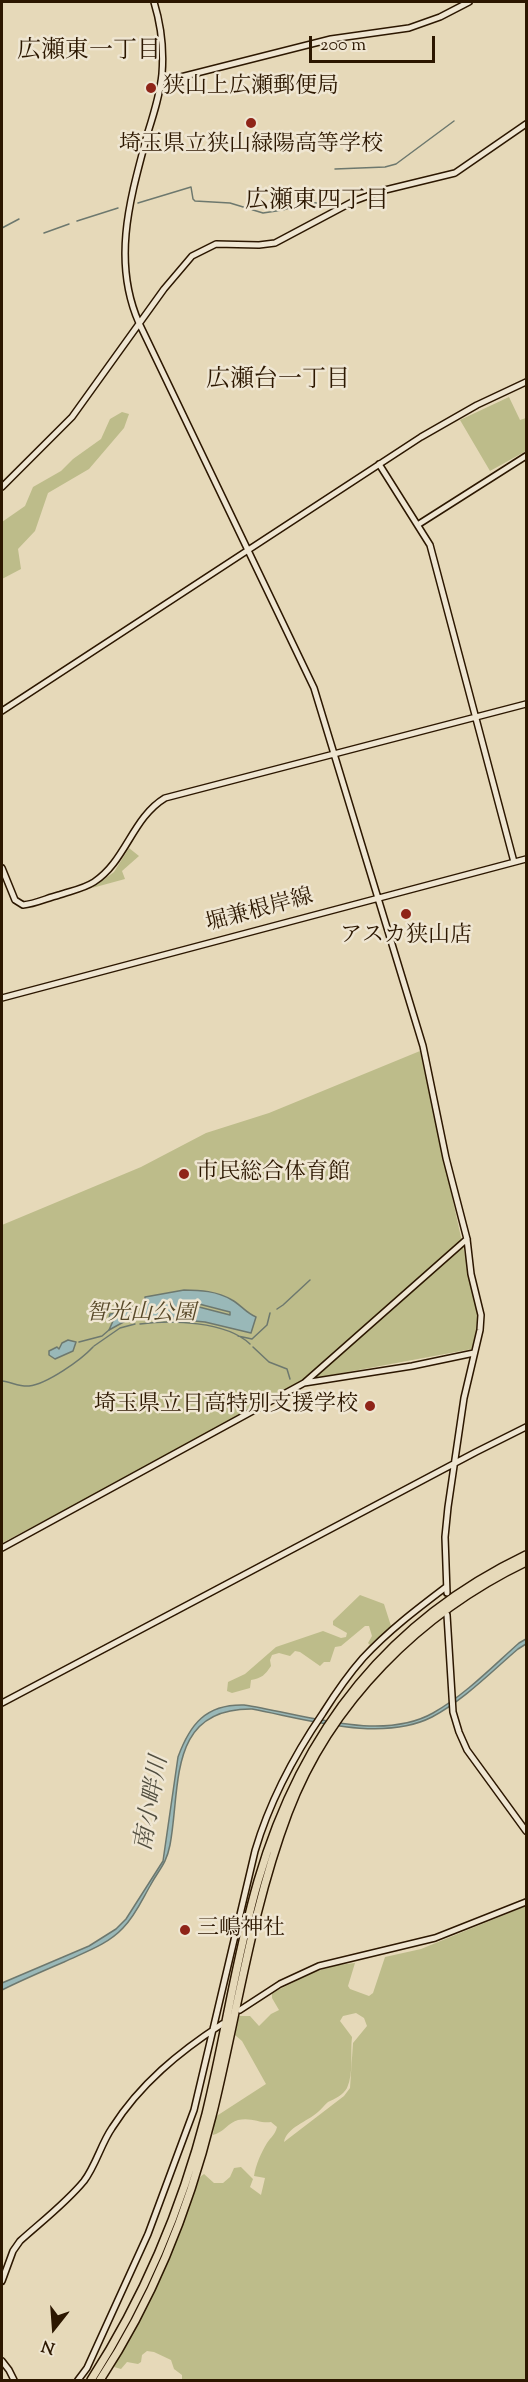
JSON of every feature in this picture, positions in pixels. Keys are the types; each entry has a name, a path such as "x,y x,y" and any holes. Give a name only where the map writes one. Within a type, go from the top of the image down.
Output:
{"highway":[{"path":"92,2380 150,2272 184,2186 206,2115 248,1918 279,1818 293,1784 355,1686 380,1659 430,1613 473,1583 526,1555"},
{"path":"335,1718 386,1661 434,1618 476,1589 526,1562"},
{"path":"100,2380 143,2303 178,2225 212,2117 257,1914 276,1847 300,1784 328,1729"}],"street":[{"path":"78,2380 87,2368 162,2199 197,2100 255,1851 264,1821 290,1764 346,1678 363,1658 412,1612 446,1590 445,1537 454,1464 464,1398 482,1315 471,1274 467,1239 446,1158 423,1046 335,754 307,672 139,323 127,286 124,231 161,82 162,42 154,2"},
{"path":"161,82 331,39 410,28 434,20 469,2"},
{"path":"2,487 72,417 189,258 216,244 259,245 282,240 354,201 381,191 455,173 526,124"},
{"path":"2,711 379,464 453,418 526,382"},
{"path":"418,524 526,456"},
{"path":"379,464 418,524 433,555 514,862"},
{"path":"2,868 15,900 23,904 86,886 108,871 144,816 165,798 526,704"},
{"name":"堀兼根岸線","path":"2,998 526,859"},
{"path":"2,1548 304,1383 467,1239"},
{"path":"304,1383 474,1353"},
{"path":"2,1703 526,1427"},
{"path":"447,1615 453,1712 461,1738 467,1750 526,1831"},
{"path":"240,2010 287,1980 319,1966 435,1938 526,1902"},
{"path":"2,2281 13,2251 20,2241 83,2182 101,2145 136,2093 156,2074 222,2024"},
{"path":"2,2361 14,2380"}],"green space":[{"path":"509,397 520,420 526,418 526,451 490,471 460,420"},
{"path":"122,412 129,414 124,428 89,469 48,493 35,531 18,549 21,569 2,579 2,522 25,506 33,487 61,471 73,459 101,439 110,419"},
{"path":"129,848 139,856 122,871 125,879 92,888 114,872"},
{"name":"智光山公園","path":"420,1051 477,1310 478,1325 472,1349 315,1378 2,1543 2,1225 141,1167 206,1133 269,1113"},
{"path":"360,1595 384,1604 391,1626 370,1645 368,1643 372,1636 369,1626 365,1626 341,1646 335,1647 330,1662 324,1662 320,1666 300,1652 295,1651 290,1656 279,1653 272,1655 271,1666 267,1672 251,1680 250,1688 232,1693 227,1691 228,1682 245,1674 276,1647 323,1631 341,1638 346,1637 347,1633 333,1625 333,1621"},
{"path":"526,1906 526,2380 182,2380 182,2375 174,2369 171,2360 147,2351 142,2355 141,2362 138,2364 127,2362 121,2369 114,2367 128,2343 173,2248 200,2177 204,2174 214,2183 223,2183 230,2177 234,2168 241,2167 253,2179 250,2187 261,2195 265,2178 254,2176 257,2163 277,2127 271,2122 243,2119 235,2121 213,2135 215,2117 266,2084 242,2041 235,2035 239,2016 250,2016 259,2026 271,2014 279,2010 272,1998 272,1993 314,1972 338,1965 355,1963 348,1986 350,1989 369,1996 373,1993 385,1957 421,1949","holes":["356,2013 364,2018 367,2026 353,2043 350,2088 344,2096 284,2142 289,2132 314,2116 347,2088 351,2069 352,2037 340,2021 343,2016"]}],"water":[{"path":"184,1290 208,1292 232,1300 256,1317 251,1333 205,1322 173,1319 170,1316 145,1318 145,1297","holes":["199,1304 230,1312 230,1315 199,1307 180,1307 180,1305"]},
{"path":"125,1303 133,1308 129,1319 109,1330 113,1321 109,1318 110,1314 120,1312"},
{"path":"68,1340 76,1342 73,1351 55,1359 49,1355 49,1351 57,1347 59,1349 62,1343"},
{"path":"526,1639 526,1644 455,1702 432,1717 412,1725 367,1729 319,1723 252,1709 225,1712 205,1722 192,1736 183,1755 178,1776 170,1845 166,1857 131,1918 117,1934 103,1944 2,1990 2,1983 89,1946 116,1929 126,1919 163,1861 178,1757 188,1735 201,1718 219,1708 244,1705 314,1719 365,1726 389,1726 412,1722 433,1713 456,1698"}],"waterway":[{"path":"335,169 385,167 396,164 454,121"},
{"path":"138,203 191,187 195,201 230,203 263,213 283,210 308,202 326,204"},
{"path":"77,221 118,208"},
{"path":"2,228 19,219"},
{"path":"44,233 69,224"},
{"path":"277,1309 310,1280"},
{"path":"238,1336 252,1339 267,1325 270,1313"},
{"path":"140,1324 167,1322 198,1324 227,1331 240,1336 250,1344"},
{"path":"94,1346 120,1328 135,1324"},
{"path":"79,1342 102,1336 109,1330"},
{"path":"2,1381 26,1386 45,1381 63,1371 93,1347"},
{"path":"253,1347 269,1362 287,1369 290,1379"}],"place":[{"name":"狭山上広瀬郵便局","path":"151,88"},
{"name":"埼玉県立狭山緑陽高等学校","path":"251,123"},
{"name":"アスカ狭山店","path":"406,914"},
{"name":"市民総合体育館","path":"184,1174"},
{"name":"埼玉県立日高特別支援学校","path":"370,1406"},
{"name":"三嶋神社","path":"185,1930"}],"district":[{"name":"広瀬東一丁目","path":"89,53"},
{"name":"広瀬東四丁目","path":"317,203"},
{"name":"広瀬台一丁目","path":"278,382"}],"water label":[{"name":"南小畔川","path":"154,1804"}]}
